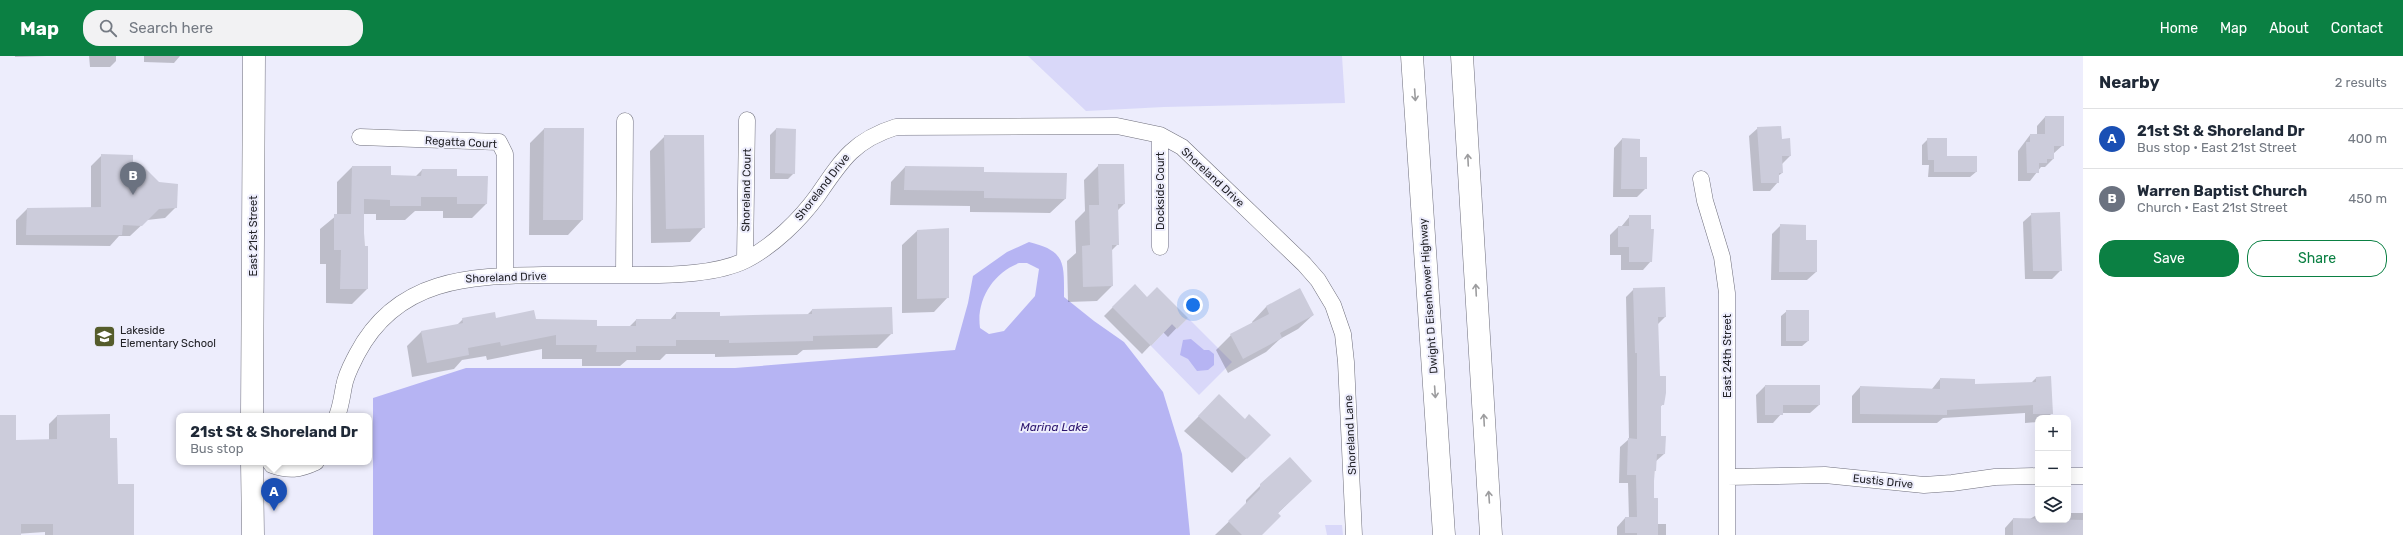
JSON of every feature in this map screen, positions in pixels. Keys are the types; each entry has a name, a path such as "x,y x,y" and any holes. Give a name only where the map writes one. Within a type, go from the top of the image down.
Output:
{"main road":[{"name":"East 21st Street","path":"252,413 254,56"},
{"name":"Dwight D Eisenhower Highway","path":"1412,56 1444,535"},
{"path":"1462,56 1491,535"},
{"path":"252,465 253,535"}],"street":[{"name":"Shoreland Court","path":"746,260 747,120"},
{"path":"624,275 625,121"},
{"name":"Shoreland Drive","path":"338,413 351,366 368,337 390,313 415,296 442,283 472,277 682,274 711,269 746,260 793,224 817,196 848,153 860,143 881,132 904,126 1117,126 1160,135 1189,153 1304,264 1326,293 1343,334"},
{"name":"Dockside Court","path":"1160,135 1160,247"},
{"name":"Regatta Court","path":"360,137 499,142 502,144 505,154 505,276"},
{"name":"East 24th Street","path":"1701,180 1705,201 1722,257 1727,293 1727,535"},
{"name":"Shoreland Lane","path":"1343,334 1346,362 1354,535"},
{"path":"272,465 292,471 308,465"},
{"name":"Eustis Drive","path":"1727,477 1825,475 1924,485 1995,477 2035,476"},
{"path":"2071,476 2083,476"}],"shaded area":[{"path":"1028,56 1342,56 1345,103 1164,107 1086,111"},
{"path":"1188,318 1232,362 1199,395 1151,346 1172,324 1177,329"},
{"path":"1325,525 1342,525 1343,535 1327,535"}],"water":[{"name":"Marina Lake","path":"1029,242 1050,250 1056,254 1063,267 1064,297 1124,342 1163,392 1182,454 1190,535 373,535 373,398 466,368 735,368 955,350 968,303 973,276 1007,252","holes":["1019,263 1027,263 1039,269 1035,296 1004,331 989,334 980,328 979,318 981,307 988,289 1001,273"]},
{"path":"1191,339 1204,350 1209,350 1214,354 1214,365 1208,370 1197,371 1188,359 1180,355 1183,340"}],"building":[{"path":"2045,116 2064,116 2064,146 2054,146 2054,159 2047,159 2047,163 2039,163 2039,173 2027,173 2026,142 2030,142 2030,134 2045,134"},
{"path":"1781,126 1782,139 1790,138 1791,156 1782,156 1783,173 1779,173 1779,183 1761,183 1757,127"},
{"path":"544,128 584,128 583,220 543,220"},
{"path":"776,128 796,129 795,174 775,173"},
{"path":"664,135 704,135 705,228 666,229"},
{"path":"1622,138 1640,139 1640,157 1647,157 1647,189 1621,189"},
{"path":"1927,138 1947,138 1947,156 1977,156 1977,172 1934,172 1934,160 1928,160"},
{"path":"101,154 133,155 133,166 143,166 159,182 178,184 177,208 159,209 142,226 123,225 122,235 26,235 27,208 101,207"},
{"path":"1098,164 1124,164 1125,204 1118,204 1119,245 1112,245 1113,286 1083,287 1082,246 1090,245 1089,205 1099,205"},
{"path":"352,166 391,166 391,175 421,176 422,169 457,169 457,176 488,176 487,204 457,204 457,197 421,197 421,206 390,206 390,200 364,199 364,246 368,246 368,289 340,289 341,250 334,250 334,214 351,214"},
{"path":"905,166 984,167 984,172 1067,173 1066,199 984,198 984,191 904,190"},
{"path":"2060,212 2062,271 2033,271 2031,213"},
{"path":"1629,215 1651,215 1651,229 1654,229 1652,262 1629,262 1629,247 1618,247 1618,226 1629,226"},
{"path":"1780,224 1806,225 1806,240 1817,240 1817,272 1779,272"},
{"path":"949,228 949,298 917,299 917,230"},
{"path":"1135,284 1147,297 1157,287 1188,318 1177,329 1172,324 1151,346 1112,307"},
{"path":"1665,287 1666,317 1658,317 1660,376 1666,376 1664,405 1661,405 1661,436 1666,436 1665,454 1657,454 1656,471 1654,471 1654,498 1658,498 1658,535 1637,535 1637,533 1625,533 1625,517 1637,517 1636,475 1627,475 1628,438 1637,439 1637,353 1635,353 1633,288"},
{"path":"1300,288 1314,315 1280,333 1282,338 1243,359 1230,334 1269,314 1266,306"},
{"path":"892,307 893,334 813,336 813,341 729,343 729,340 676,340 676,346 636,346 636,352 596,352 597,345 556,345 556,335 501,346 500,342 468,348 469,355 427,363 421,331 463,323 462,318 495,312 496,318 534,310 536,319 597,320 597,326 636,326 636,319 676,319 676,312 720,312 720,316 812,314 812,309"},
{"path":"1786,310 1809,310 1809,341 1786,341"},
{"path":"2051,376 2053,414 2033,414 2033,405 1947,410 1947,415 1860,414 1860,386 1940,389 1940,378 1975,379 1975,384 2036,382 2036,377"},
{"path":"1765,385 1820,385 1820,405 1783,405 1783,415 1765,415"},
{"path":"1219,394 1245,419 1249,414 1271,435 1247,459 1198,416"},
{"path":"110,414 110,438 117,438 118,484 134,484 134,535 53,535 53,524 21,524 21,535 0,535 0,415 16,415 16,440 57,439 57,415"},
{"path":"1290,457 1312,481 1278,513 1281,516 1262,535 1242,535 1228,521 1260,489 1260,484"},
{"path":"2013,518 2035,519 2035,523 2071,523 2071,520 2083,520 2083,535 2013,535"}],"place":[{"name":"Warren Baptist Church","path":"133,195"},
{"name":"Lakeside Elementary School","path":"105,336"},
{"name":"21st St & Shoreland Dr","path":"274,511"}]}
